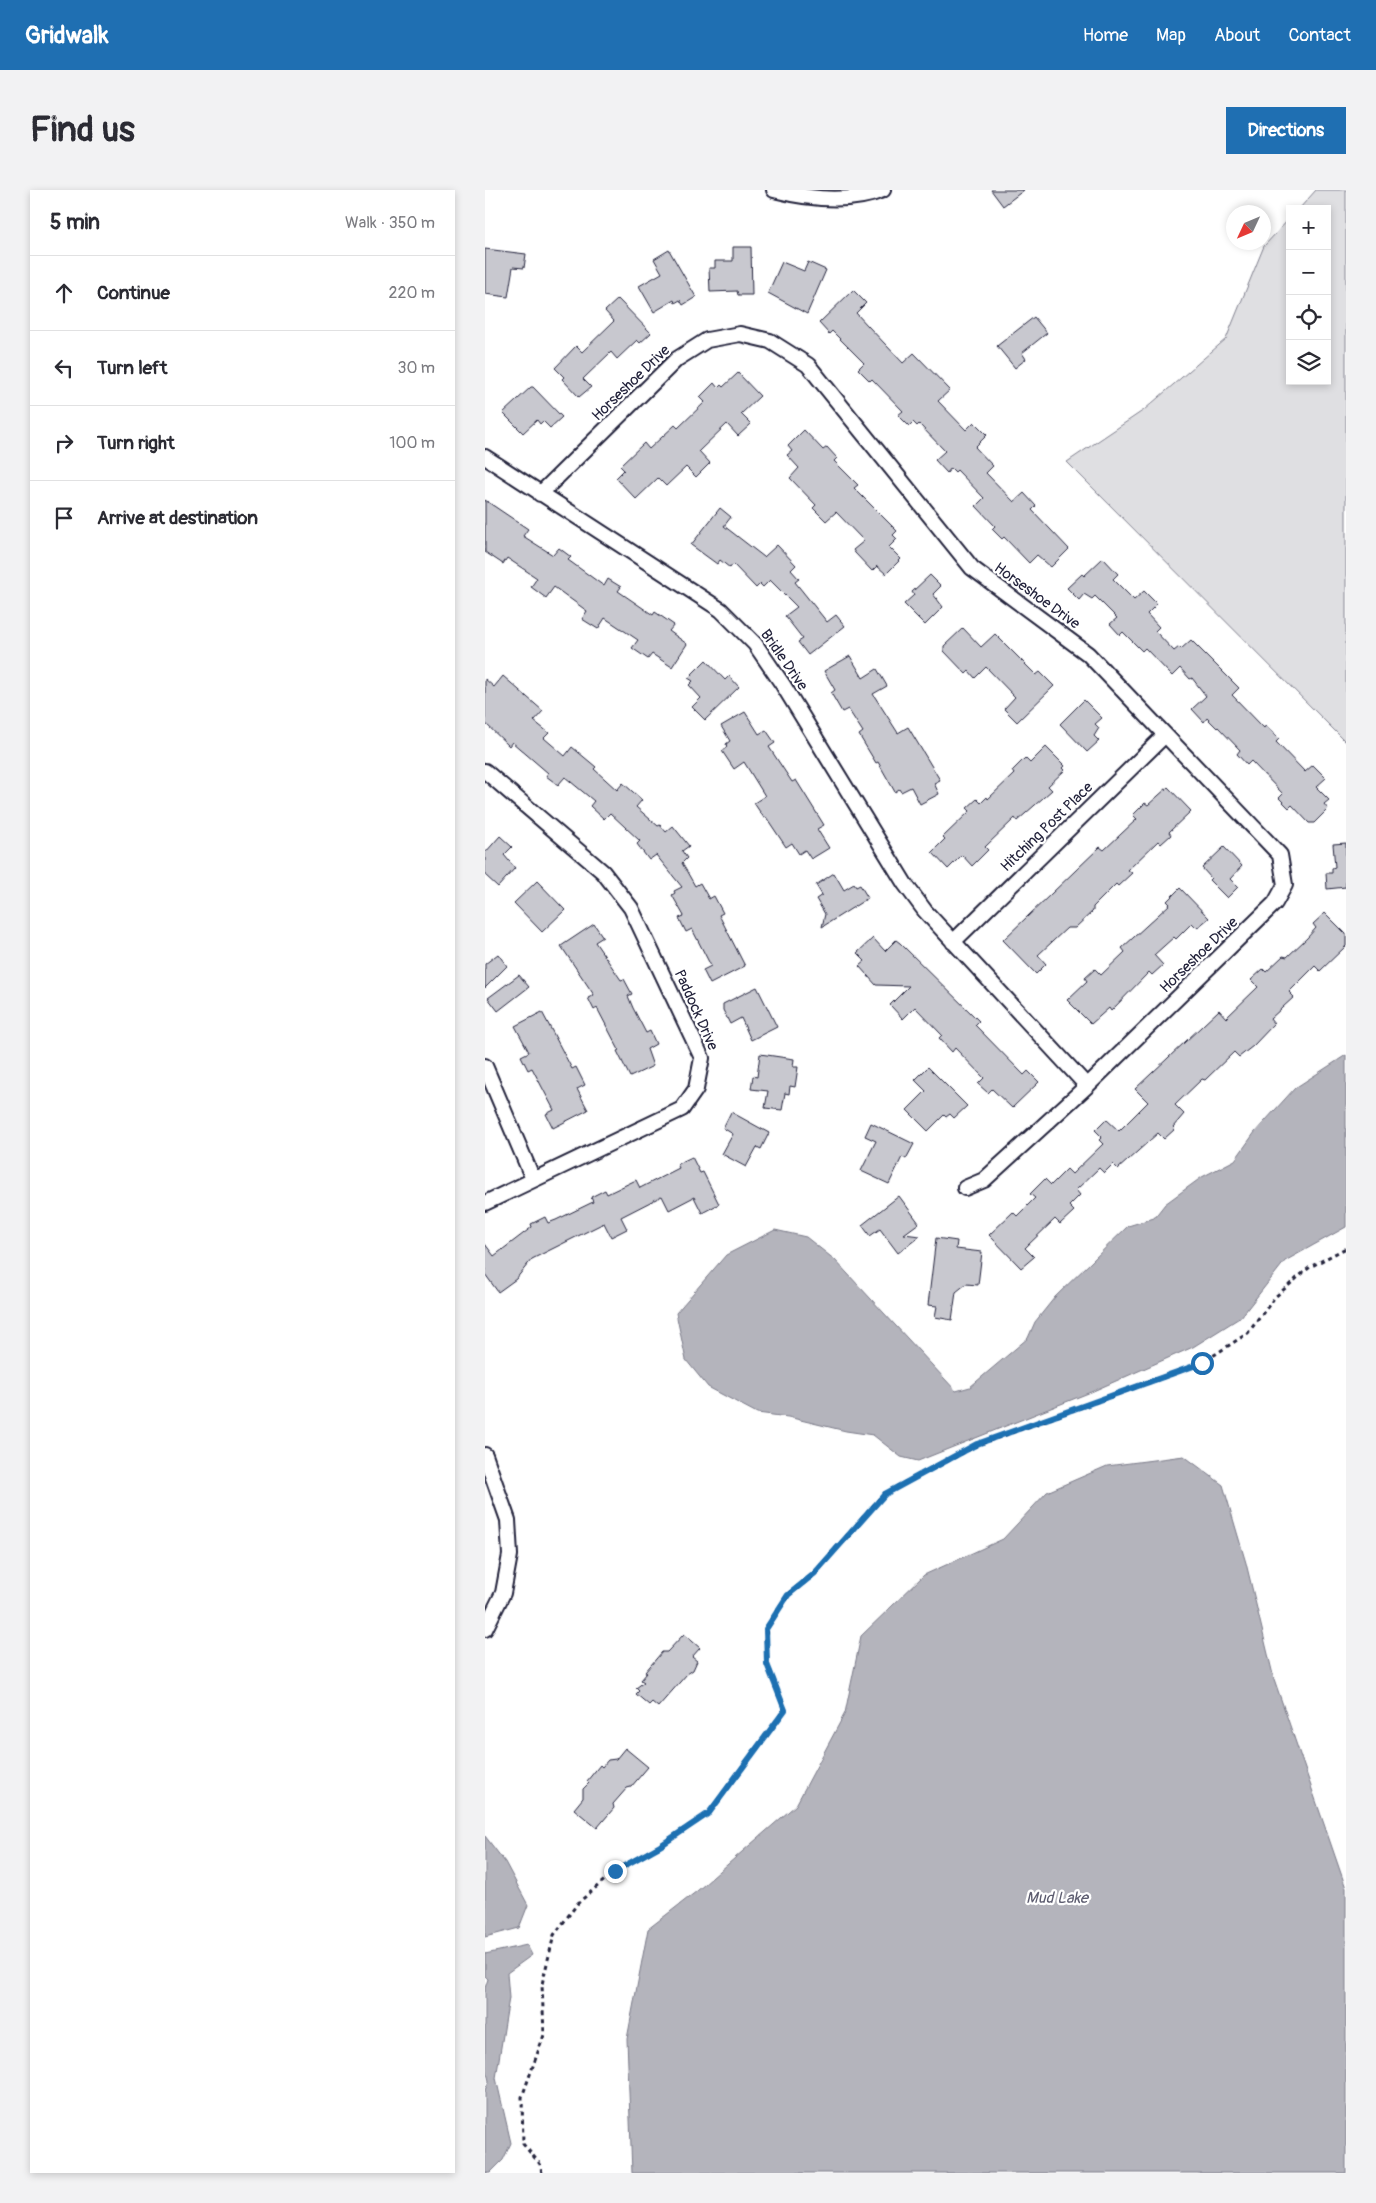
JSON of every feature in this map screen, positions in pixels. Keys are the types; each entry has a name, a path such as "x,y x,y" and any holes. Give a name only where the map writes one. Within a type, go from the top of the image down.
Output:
{"street":[{"path":"774,190 801,197 831,198 873,194 883,190"},
{"name":"Horseshoe Drive","path":"540,494 677,360 707,340 740,334 770,341 809,365 972,568 1088,654 1281,855 1285,886 1275,904 1087,1086 984,1180 965,1188"},
{"name":"Bridle Drive","path":"485,457 721,610 755,644 783,685 905,884 925,911 953,942"},
{"name":"Hitching Post Place","path":"953,942 1165,735"},
{"name":"Paddock Drive","path":"485,771 603,872 631,908 702,1058 696,1089 682,1109 485,1203"},
{"path":"953,942 1087,1086"},
{"path":"485,1066 533,1179"},
{"path":"485,1455 508,1520 510,1555 503,1593 485,1629"}],"path":[{"path":"542,2173 540,2164 523,2144 522,2097 544,2035 542,1984 555,1935 578,1904 615,1871 660,1846 709,1813 785,1710 767,1664 766,1629 788,1595 814,1574 885,1494 977,1444 1202,1363 1248,1333 1275,1297 1310,1267 1346,1248"}],"shaded area":[{"path":"1316,190 1346,190 1346,742 1067,462 1144,410 1226,339 1262,250 1271,250 1271,238 1286,222 1286,385 1331,385 1331,205 1303,205"}],"water":[{"path":"1346,1055 1346,1227 1285,1261 1241,1317 1193,1347 1091,1392 918,1461 901,1457 873,1435 846,1431 788,1417 757,1413 708,1387 686,1360 676,1313 726,1255 775,1230 806,1237 835,1260 956,1391 970,1387 1028,1338 1035,1322 1055,1297 1128,1226 1154,1218 1165,1204 1202,1177 1235,1160 1255,1132 1295,1088"},
{"name":"Mud Lake","path":"1184,1456 1223,1485 1246,1563 1274,1679 1346,1888 1346,2173 632,2173 627,2039 648,1929 697,1891 796,1805 845,1713 861,1636 924,1575 1003,1539 1047,1492 1107,1466"},
{"path":"485,1836 505,1862 528,1905 519,1928 485,1937"},
{"path":"527,1945 532,1955 507,1973 509,1998 496,2078 511,2143 503,2160 490,2173 485,2173 485,2090 489,2081 485,2063 485,1988 488,1979 485,1976 485,1954"}],"building":[{"path":"991,190 1024,190 1003,206"},
{"path":"733,247 751,247 752,295 738,295 737,291 710,292 709,268 715,268 715,261 733,261"},
{"path":"485,249 526,254 524,268 513,267 508,297 485,294"},
{"path":"669,250 696,297 683,305 680,300 675,303 674,300 654,312 639,286 662,273 654,259"},
{"path":"782,262 804,271 808,262 826,270 807,314 768,293"},
{"path":"853,290 866,303 856,313 868,326 903,363 914,353 950,390 938,401 966,430 974,422 987,435 975,447 993,466 986,473 1014,502 1024,493 1036,506 1032,510 1069,549 1051,567 1037,555 1029,563 1004,537 1002,539 992,529 995,526 976,506 984,498 957,470 955,472 951,468 947,473 935,460 945,451 919,424 917,426 913,422 909,426 898,415 903,411 872,379 870,381 858,369 864,363 832,331 829,334 819,323"},
{"path":"618,299 651,333 640,343 637,340 617,359 611,352 583,379 591,387 579,397 562,379 564,377 555,368 576,346 582,352 614,321 605,311"},
{"path":"1034,317 1047,333 1022,353 1026,359 1015,368 997,346"},
{"path":"738,373 760,396 741,414 751,424 738,436 727,424 699,451 710,463 696,477 686,467 666,486 658,478 636,499 616,478 624,470 620,466 644,443 649,449 675,425 678,428 705,402 700,397 714,383 718,388 721,385 723,387"},
{"path":"531,387 562,417 550,428 543,421 540,424 537,420 523,433 503,413"},
{"path":"804,430 823,450 827,447 837,458 834,461 858,485 854,488 897,531 893,535 897,539 889,547 901,559 886,574 877,566 872,571 855,553 853,550 864,541 836,512 826,521 813,508 816,505 790,478 799,468 787,455 792,451 788,446"},
{"path":"485,500 528,529 523,536 553,555 559,548 571,557 568,560 604,586 608,579 621,587 618,591 653,615 655,612 674,625 669,631 687,644 672,667 652,654 648,659 632,648 638,640 605,618 598,629 582,619 587,611 554,587 546,598 531,587 537,578 507,558 503,564 485,552"},
{"path":"720,508 731,517 724,526 764,557 777,545 796,565 791,570 799,579 795,582 827,622 836,615 845,626 808,655 798,642 803,639 785,616 797,607 770,580 763,587 760,584 756,588 733,564 730,568 720,560 717,564 691,545"},
{"path":"1103,558 1118,574 1113,579 1134,600 1144,591 1157,604 1147,614 1159,627 1155,631 1174,651 1179,647 1181,649 1191,640 1239,688 1232,695 1264,728 1266,725 1279,739 1276,742 1305,772 1313,765 1326,778 1316,787 1329,800 1324,804 1328,809 1314,823 1309,823 1292,805 1289,808 1279,798 1283,794 1251,761 1247,765 1237,754 1240,750 1218,727 1207,718 1204,722 1192,709 1206,696 1192,678 1190,679 1180,668 1172,676 1145,648 1142,651 1123,632 1120,635 1110,624 1117,618 1095,596 1092,599 1084,594 1079,600 1067,588 1082,574 1084,576"},
{"path":"930,575 941,586 933,594 943,607 925,625 904,604 914,595 912,592"},
{"path":"963,628 981,647 995,634 1036,675 1040,672 1054,686 1017,722 1004,709 1015,697 986,667 975,678 969,671 966,674 944,651 944,646"},
{"path":"850,656 863,678 877,669 887,686 873,694 898,733 908,727 940,780 934,783 939,794 920,804 911,787 901,792 899,789 895,792 878,762 876,763 859,735 863,732 848,709 842,712 831,693 835,690 824,671"},
{"path":"706,660 725,680 729,676 739,687 705,720 692,707 701,698 689,685 693,681 688,678"},
{"path":"503,676 543,711 534,721 549,733 544,738 565,756 572,747 596,767 594,769 617,790 623,783 642,800 636,807 658,826 660,825 666,832 673,826 689,846 682,851 687,858 682,863 695,886 700,883 709,899 714,896 723,913 719,915 745,966 710,984 703,970 711,966 692,929 686,932 679,918 684,916 672,895 675,893 674,891 682,887 656,855 649,860 637,844 640,841 610,813 604,819 590,806 594,801 565,777 558,785 546,776 548,773 512,742 509,746 485,723 485,679 494,687"},
{"path":"1084,700 1102,718 1095,724 1099,728 1094,736 1099,741 1087,752 1060,724"},
{"path":"745,712 759,734 766,730 775,743 769,747 792,782 796,780 824,825 817,829 829,848 811,859 805,850 799,854 792,843 786,847 754,803 765,796 744,762 734,769 722,751 730,741 721,726"},
{"path":"1046,747 1065,766 1063,768 1065,770 1048,786 1052,790 1017,821 1015,818 985,847 988,850 972,866 962,855 948,869 932,852 945,839 943,837 970,811 967,808 977,799 981,803 987,797 988,799 1014,774 1012,771 1025,758 1030,763"},
{"path":"1168,787 1191,811 1169,832 1171,835 1161,844 1158,841 1128,870 1132,873 1118,886 1116,884 1093,907 1093,911 1075,928 1067,928 1038,955 1046,964 1036,974 1003,940 1100,847 1104,850 1137,819 1133,815 1145,803 1148,805"},
{"path":"500,836 512,847 504,855 515,868 498,887 485,875 485,853"},
{"path":"1346,843 1346,887 1327,889 1326,873 1332,873 1332,868 1335,867 1333,844"},
{"path":"1224,847 1242,866 1230,879 1238,887 1227,898 1209,880 1211,878 1202,868"},
{"path":"834,873 844,890 854,884 856,887 860,885 868,898 822,927 825,914 816,899 822,895 816,885"},
{"path":"537,881 565,910 542,932 514,903"},
{"path":"1180,888 1209,918 1197,928 1192,923 1176,939 1174,937 1154,955 1163,965 1152,975 1149,972 1111,1011 1109,1008 1091,1024 1067,1000 1087,981 1085,978 1095,969 1101,975 1125,952 1122,948 1170,904 1167,901"},
{"path":"1325,913 1346,934 1346,946 1320,971 1315,966 1289,992 1294,997 1270,1019 1274,1024 1253,1046 1239,1057 1234,1052 1175,1105 1184,1114 1173,1127 1175,1129 1164,1139 1158,1133 1118,1169 1113,1164 1104,1173 1099,1168 1076,1190 1080,1195 1069,1206 1074,1211 1060,1224 1055,1219 1025,1248 1034,1257 1021,1268 989,1235 1013,1212 1017,1216 1035,1198 1030,1194 1045,1179 1051,1185 1067,1169 1072,1174 1103,1144 1099,1140 1102,1137 1095,1130 1106,1119 1119,1131 1148,1102 1135,1089 1219,1010 1226,1018 1258,987 1251,980 1263,969 1266,972 1283,956 1287,957 1316,928 1313,924"},
{"path":"594,924 603,937 595,942 621,980 624,979 632,994 628,996 633,1008 646,1033 650,1031 656,1044 647,1049 653,1066 630,1077 617,1051 619,1050 597,1008 594,1010 588,998 594,995 561,946"},
{"path":"873,938 885,951 896,940 900,943 979,1021 975,1025 1024,1075 1028,1071 1039,1082 1012,1108 992,1089 988,1093 978,1084 984,1078 955,1048 952,1052 939,1038 942,1035 915,1007 903,1019 890,1005 909,986 876,985 859,966 865,961 857,953"},
{"path":"498,954 507,966 485,988 485,964"},
{"path":"519,975 529,987 498,1011 488,998"},
{"path":"757,987 777,1027 751,1040 741,1018 730,1024 723,1010 723,1004"},
{"path":"542,1012 572,1069 576,1067 585,1085 577,1089 588,1110 553,1128 546,1114 554,1110 532,1068 528,1070 521,1056 529,1052 515,1026"},
{"path":"760,1054 794,1059 793,1067 798,1067 795,1087 790,1086 789,1094 785,1093 782,1110 765,1108 768,1091 751,1089 753,1076 757,1077"},
{"path":"928,1067 967,1106 954,1118 950,1114 946,1117 944,1115 928,1131 907,1110 926,1091 915,1080"},
{"path":"731,1112 769,1133 761,1149 757,1147 746,1167 722,1154 733,1134 723,1128"},
{"path":"871,1123 914,1144 906,1159 902,1157 889,1184 861,1171 876,1141 865,1136"},
{"path":"692,1157 700,1173 703,1172 719,1204 702,1213 694,1197 669,1210 662,1196 621,1217 627,1229 611,1237 604,1223 532,1259 516,1279 498,1292 485,1274 485,1244 494,1256 532,1227 531,1224 545,1217 548,1223 556,1220 593,1202 591,1197 605,1190 607,1194 636,1180 640,1188 679,1168 677,1164"},
{"path":"899,1196 919,1223 904,1234 920,1236 898,1253 880,1229 870,1236 862,1225"},
{"path":"936,1238 957,1241 956,1249 982,1252 978,1285 966,1284 956,1292 952,1320 935,1317 937,1306 928,1305"},
{"path":"684,1634 700,1648 692,1657 697,1661 693,1670 687,1674 658,1707 652,1702 649,1705 636,1694 639,1691 636,1688 644,1682 641,1680 647,1673 645,1672 662,1652 667,1652"},
{"path":"625,1748 648,1767 613,1804 614,1808 597,1828 574,1809 583,1798 583,1789 589,1783 587,1781 600,1765 602,1767 608,1760 616,1759"}],"route":[{"path":"615,1871 660,1846 709,1813 785,1710 767,1664 766,1629 788,1595 814,1574 885,1494 977,1444 1202,1363"}]}
